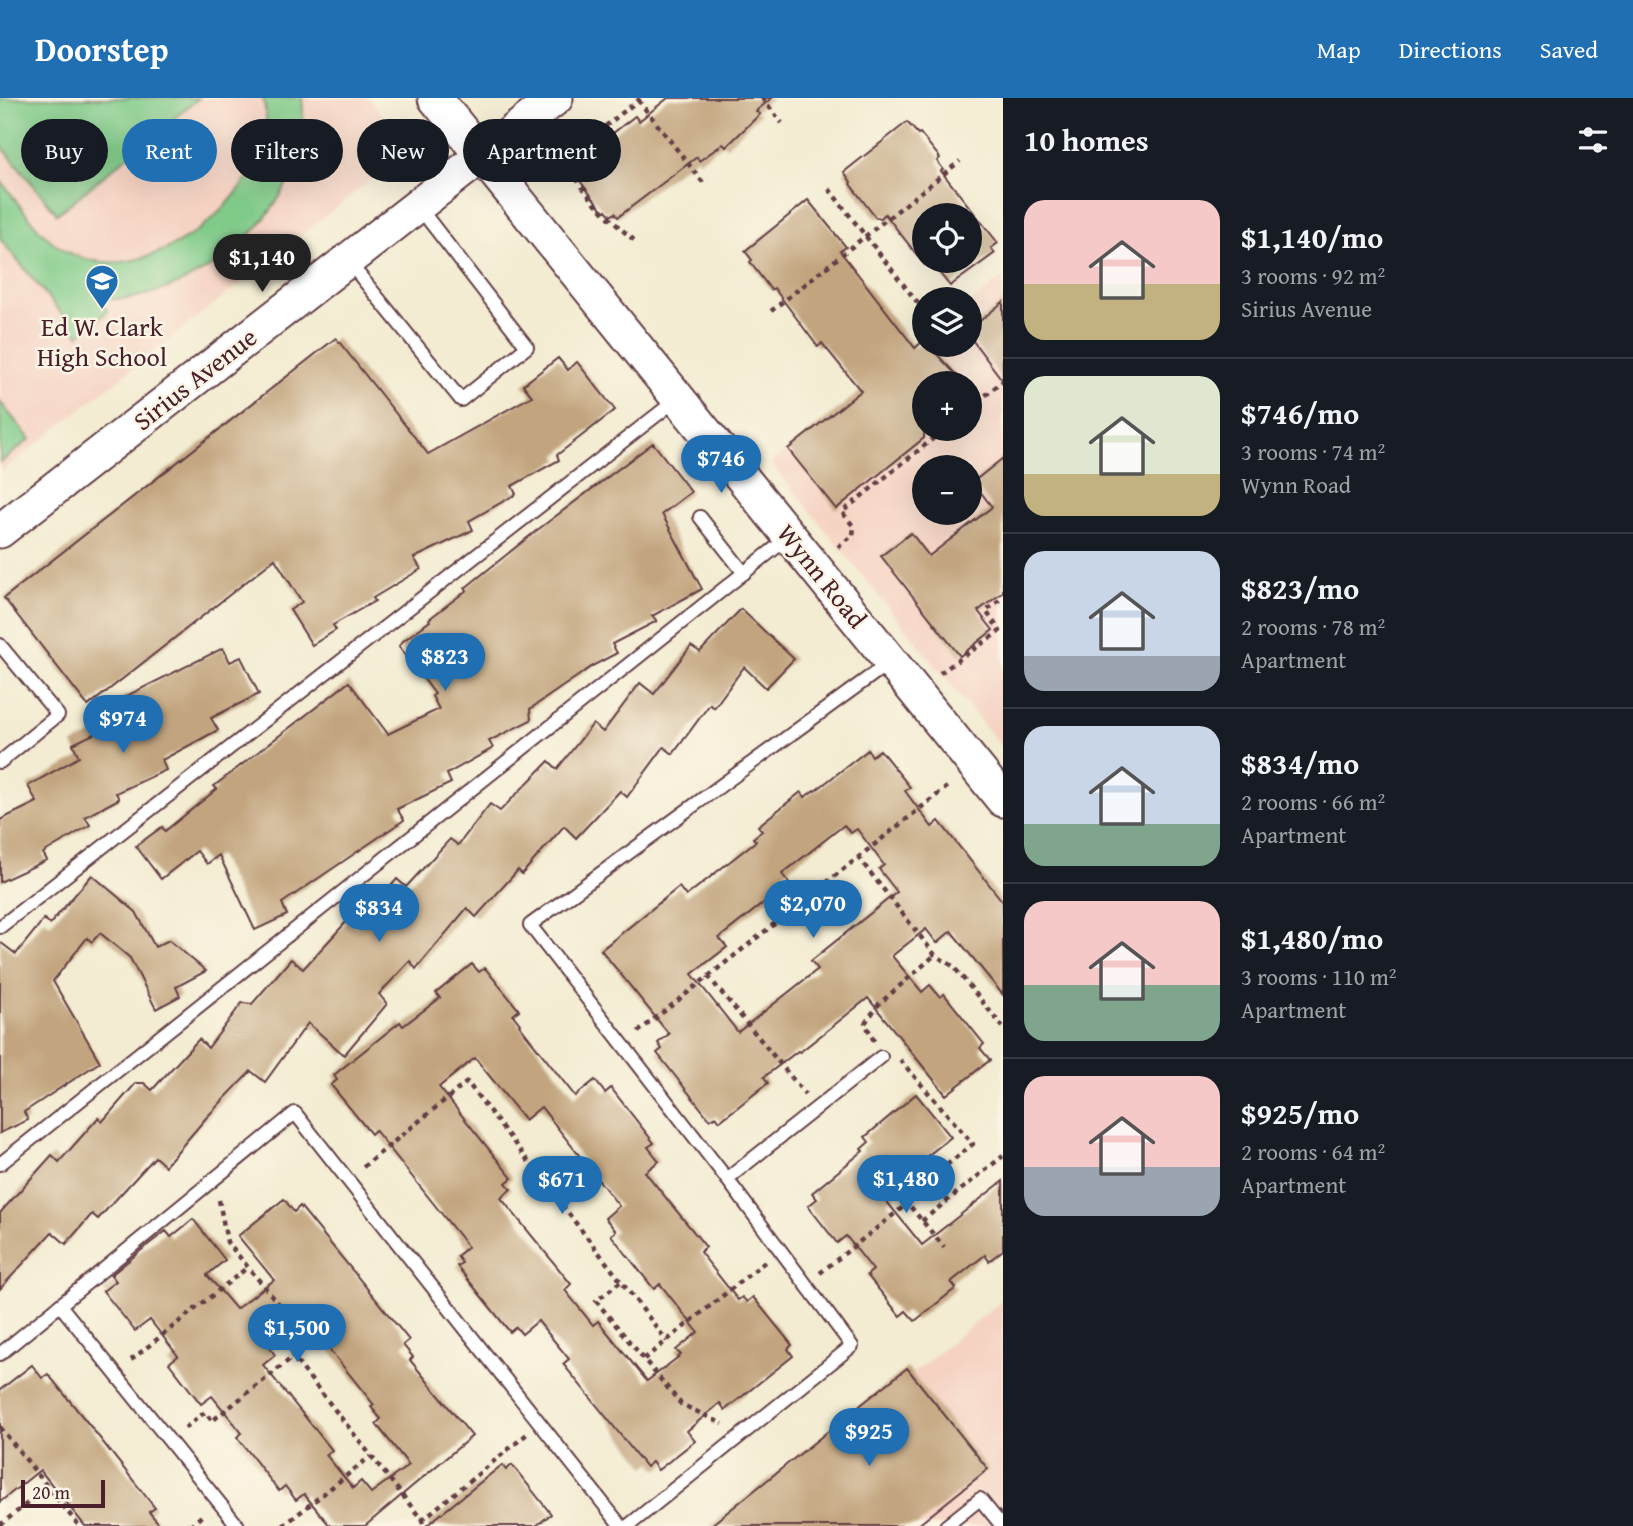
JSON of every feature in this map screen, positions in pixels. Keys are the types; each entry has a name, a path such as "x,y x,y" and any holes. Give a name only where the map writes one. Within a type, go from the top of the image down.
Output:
{"street":[{"name":"Wynn Road","path":"435,98 463,133"},
{"name":"Sirius Avenue","path":"529,119 556,98"},
{"name":"Sirius Avenue","path":"0,531 463,171"},
{"name":"Wynn Road","path":"503,182 1003,800"}],"lane":[{"path":"348,261 461,400 527,347 418,206"},
{"path":"0,927 678,398"},
{"path":"700,517 744,573"},
{"path":"0,1164 790,537"},
{"path":"0,645 58,715 0,762"},
{"path":"628,1526 852,1346 727,1179 530,925 890,661"},
{"path":"727,1179 881,1057"},
{"path":"0,1354 295,1114 621,1526"},
{"path":"60,1305 239,1526"},
{"path":"946,1526 980,1499 1002,1526"}],"path":[{"path":"762,98 782,123"},
{"path":"634,240 603,214 564,159 640,99 705,184"},
{"path":"771,311 960,161"},
{"path":"829,189 912,295"},
{"path":"982,398 1003,381"},
{"path":"838,547 853,535 854,527 842,512 930,441"},
{"path":"940,673 1000,631 986,611 1003,597"},
{"path":"622,1044 947,787"},
{"path":"858,857 935,955 953,966 1003,1027"},
{"path":"935,955 879,1003 865,1023 881,1057 900,1059 973,1144 904,1199 944,1248"},
{"path":"708,976 816,1108"},
{"path":"347,1180 467,1082 667,1341"},
{"path":"922,1221 1003,1156"},
{"path":"170,1441 205,1412 212,1421 293,1357 298,1327 227,1242 214,1179"},
{"path":"806,1284 907,1203"},
{"path":"644,1359 780,1250"},
{"path":"115,1373 248,1267"},
{"path":"620,1282 596,1301 681,1404 742,1434"},
{"path":"293,1357 423,1523 540,1424"},
{"path":"0,1427 79,1526"},
{"path":"283,1526 371,1456"},
{"path":"0,1525 48,1487"}],"shaded area":[{"name":"Ed W. Clark High School","path":"0,98 369,98 386,119 357,119 357,182 368,182 0,473"},
{"path":"1003,277 1003,749 771,463 912,350 912,357 982,357 982,294"},
{"path":"1003,1300 1003,1526 725,1526"}],"green space":[{"path":"0,98 199,98 173,119 122,119 122,161 108,172 108,119 21,119 21,170 0,144"},
{"path":"263,98 302,98 302,119 266,119"},
{"path":"0,180 52,241 74,255 100,262 126,261 152,255 176,244 200,229 221,211 244,182 287,182 280,197 259,225 234,250 205,270 174,286 136,297 99,299 108,311 79,335 0,239"},
{"path":"31,182 96,182 57,214"},
{"path":"0,402 30,439 0,463"}],"building":[{"path":"668,98 772,98 756,111 760,114 726,147 723,144 699,161 697,157 618,217 615,213 611,216 606,210 604,212 581,182 621,182 621,127 635,116 639,121"},
{"path":"907,122 920,133 940,158 937,161 943,169 941,171 966,203 912,203 912,249 885,214 880,219 876,218 844,172"},
{"path":"808,200 846,247 840,251 912,344 912,357 939,357 953,371 912,371 912,441 920,441 836,509 788,449 861,391 822,343 818,347 774,288 771,290 745,251"},
{"path":"982,223 998,243 991,248 995,253 982,263"},
{"path":"940,273 968,273 950,286"},
{"path":"1003,302 1003,381 982,353 982,319"},
{"path":"336,338 428,454 532,396 523,385 558,358 568,370 577,362 615,410 557,455 559,460 512,486 516,494 469,521 473,530 414,558 421,569 373,598 375,601 333,625 336,630 312,645 290,610 302,602 275,559 88,706 4,598"},
{"path":"653,443 691,492 662,514 702,589 652,616 657,621 612,644 617,653 594,665 530,709 531,720 489,741 493,748 447,774 451,783 397,809 404,820 282,903 287,915 255,930 219,855 207,864 197,851 161,879 136,846 162,827 165,831 217,789 214,786 349,682 388,734 439,709 432,696 435,694 399,646 403,641 536,531"},
{"path":"1003,458 1003,592 978,611 993,630 960,656 881,556 911,533 929,556 969,525 982,525 982,515 992,507 982,494 982,475"},
{"path":"741,609 794,659 766,688 744,667 714,708 710,704 673,754 664,747 627,797 620,791 576,838 564,826 522,874 518,870 476,917 467,908 416,969 410,961 379,994 387,1004 344,1055 308,1023 265,1082 251,1071 165,1166 155,1157 98,1219 92,1214 66,1244 52,1232 0,1289 0,1213 52,1155 59,1162 98,1118 102,1122 136,1083 144,1083 152,1090 199,1039 208,1048 242,1003 252,1004 291,959 303,969 348,920 356,927 397,879 406,887 450,839 458,845 490,804 500,811 549,761 557,769 593,724 603,732 640,683 654,694 691,646 700,652"},
{"path":"223,648 230,662 241,657 259,694 211,718 218,730 162,760 166,770 116,793 119,799 85,817 90,825 43,853 47,860 0,882 0,820 37,802 28,786 79,757 73,744 106,728 94,712"},
{"path":"868,750 872,756 880,750 910,787 905,791 932,827 939,821 1003,902 1003,995 951,931 937,943 926,929 892,956 922,992 930,985 940,997 944,994 984,1044 980,1048 990,1060 946,1095 868,998 764,1077 768,1083 720,1121 716,1116 710,1120 657,1053 662,1049 658,1043 669,1034 601,950 679,887 686,896 756,841 753,838 762,831 758,826 801,792 805,797","holes":["844,825 851,833 857,829 884,865 879,869 897,892 811,961 818,969 738,1032 692,974 727,947 719,938 789,883 782,874"]},
{"path":"92,875 136,912 155,947 169,940 206,971 176,987 180,996 156,1009 130,958 100,933 92,942 87,938 53,981 100,1062 24,1112 28,1120 0,1133 0,942 16,954 44,919 50,924"},
{"path":"472,964 479,972 485,968 519,1010 513,1015 519,1025 575,1096 595,1080 605,1093 611,1088 654,1143 648,1147 659,1161 645,1172 706,1247 700,1252 738,1300 742,1297 747,1302 753,1297 792,1345 788,1349 793,1356 725,1410 720,1403 687,1431 695,1441 658,1470 652,1462 646,1467 563,1364 569,1359 538,1321 522,1334 516,1327 510,1332 457,1266 462,1263 457,1256 468,1247 375,1130 371,1134 331,1085 337,1080 334,1075 400,1022 403,1026 440,998 436,993","holes":["475,1058 525,1120 541,1107 619,1206 605,1218 616,1231 611,1235 654,1289 660,1284 698,1332 676,1350 681,1355 647,1381 598,1321 593,1325 565,1290 571,1284 501,1198 511,1189 506,1183 512,1178 439,1087"]},
{"path":"916,1094 951,1137 891,1185 898,1193 887,1202 922,1245 1003,1181 1003,1250 989,1261 985,1255 951,1282 956,1288 915,1321 906,1311 900,1316 867,1275 873,1270 846,1236 837,1243 808,1206 817,1199 812,1193 863,1151 861,1149 869,1142 865,1137"},
{"path":"284,1199 294,1212 300,1206 409,1340 403,1345 413,1357 410,1360 472,1436 365,1526 330,1526 304,1494 296,1500 285,1486 279,1491 237,1437 242,1433 212,1396 201,1404 169,1363 178,1356 150,1320 135,1331 103,1291 116,1281 111,1275 149,1244 166,1231 171,1237 193,1219 225,1260 207,1275 236,1309 274,1280 238,1236","holes":["306,1320 374,1405 371,1407 381,1419 376,1424 409,1465 371,1493 361,1481 353,1488 326,1455 332,1450 263,1365 275,1355 270,1348"]},
{"path":"32,1365 42,1378 48,1374 91,1427 155,1508 149,1512 161,1526 85,1526 40,1470 0,1502 0,1390"},
{"path":"907,1368 988,1469 917,1526 710,1526"},
{"path":"502,1465 506,1470 512,1465 551,1514 536,1526 426,1526"}],"place":[{"name":"Ed W. Clark High School","path":"102,311"}]}
